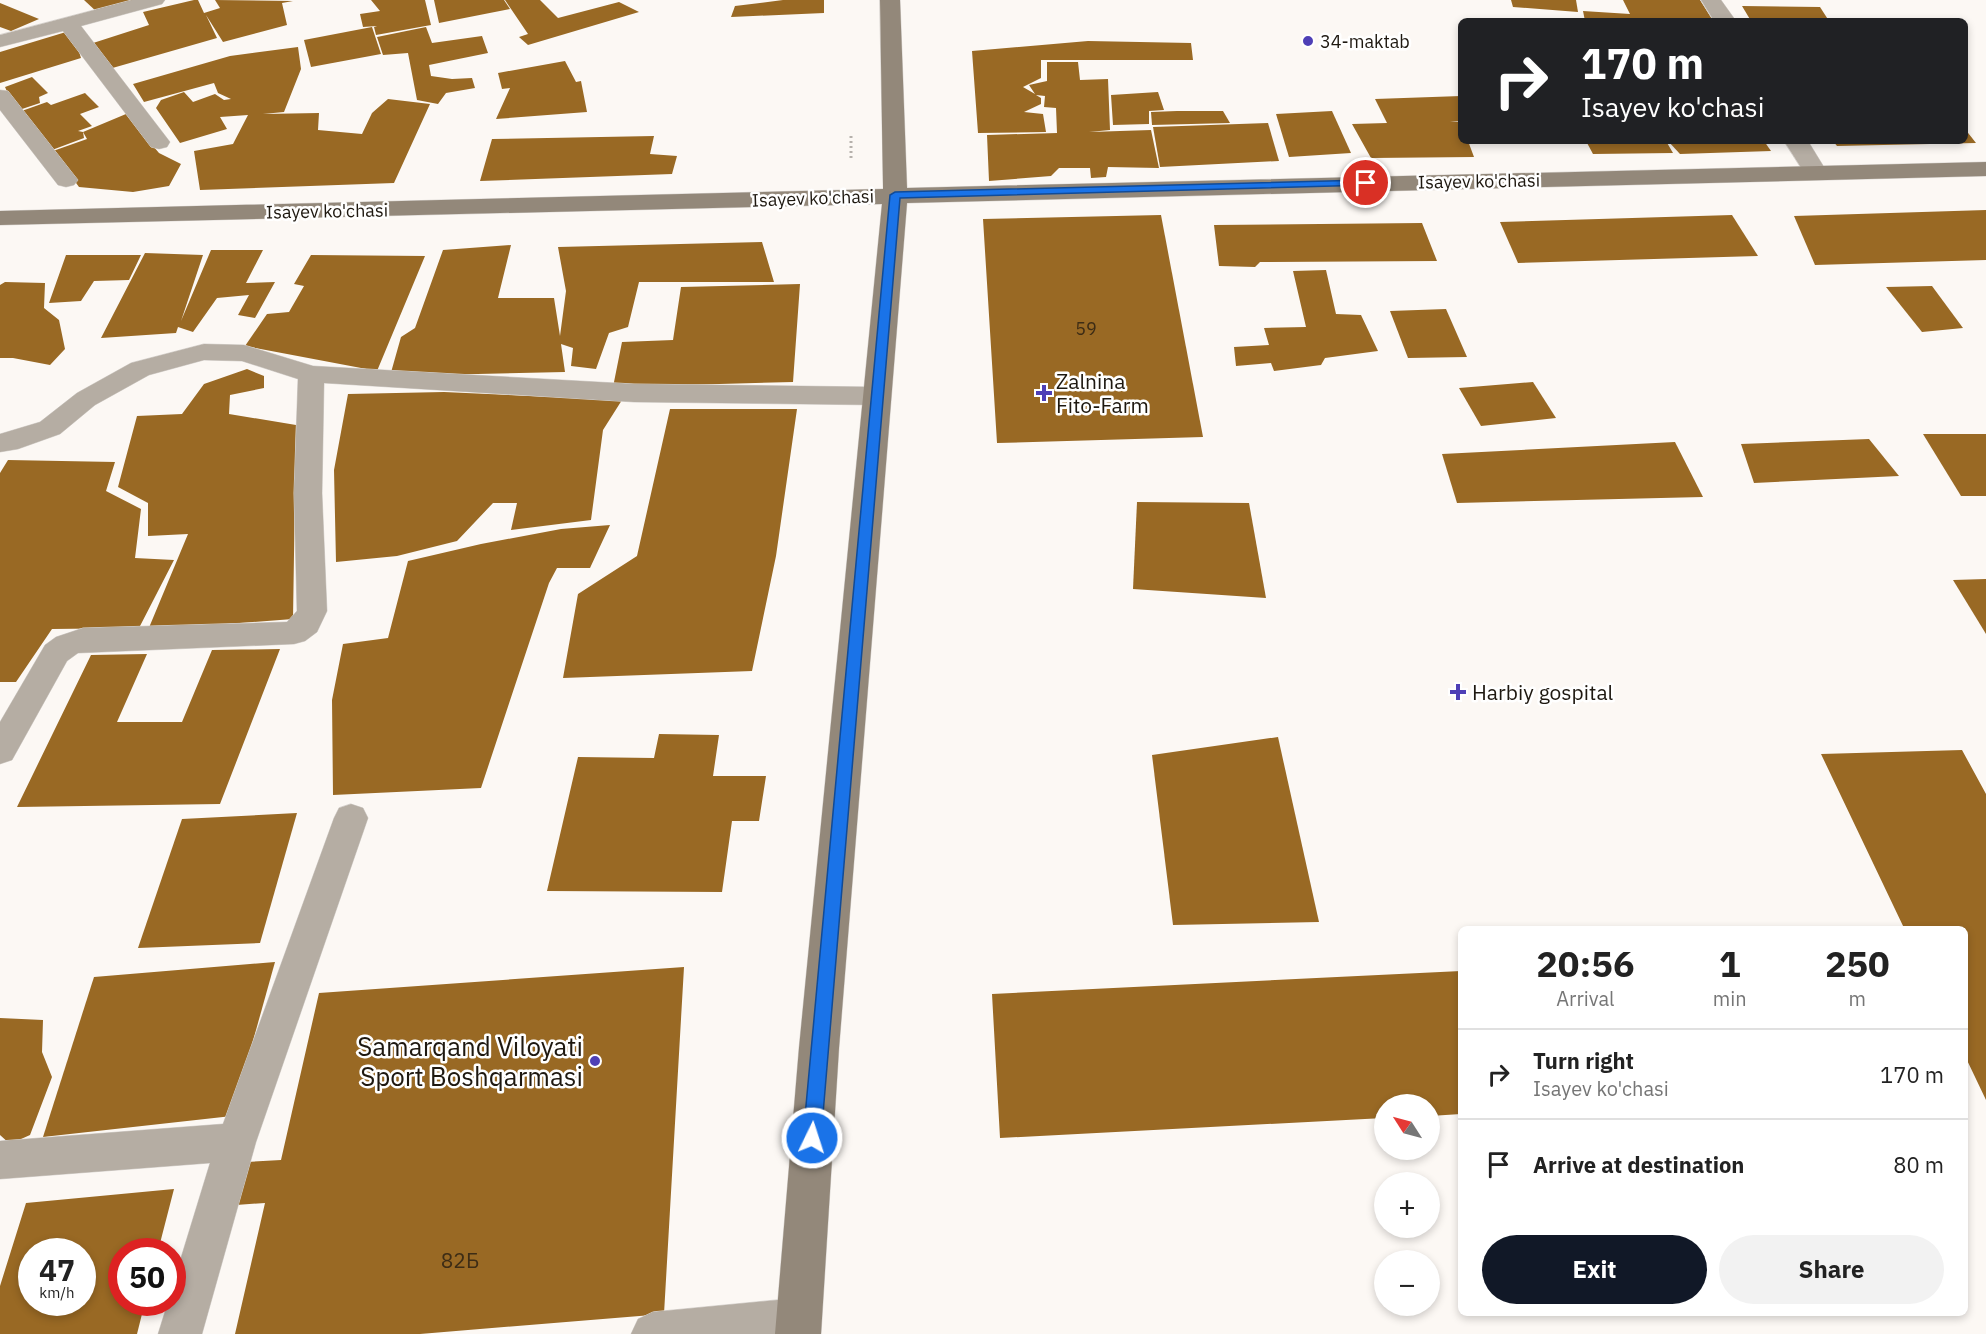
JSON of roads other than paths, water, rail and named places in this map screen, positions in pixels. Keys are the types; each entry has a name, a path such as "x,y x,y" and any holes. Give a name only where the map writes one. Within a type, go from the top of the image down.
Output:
{"main road":[{"path":"798,1326 819,1048 895,195 890,0"},
{"name":"Isayev ko'chasi","path":"0,218 805,200 895,195 1986,169"}],"street":[{"path":"1712,0 1723,18"},
{"path":"1798,144 1815,172"}],"lane":[{"path":"0,41 155,0"},
{"path":"67,22 159,142"},
{"path":"0,96 66,180"},
{"path":"0,443 8,443 50,428 86,399 141,369 204,352 244,353 311,374 634,393 876,396"},
{"path":"0,751 56,653 67,645 83,640 294,633 306,624 312,611 308,493 311,374"},
{"path":"180,1334 236,1142 351,818"},
{"path":"0,1160 236,1142"},
{"path":"653,1334 798,1326"}],"place":[{"name":"34-maktab","path":"1308,41"},
{"name":"Zalnina Fito-Farm","path":"1044,393"},
{"name":"Harbiy gospital","path":"1458,692"},
{"name":"Samarqand Viloyati Sport Boshqarmasi","path":"595,1061"}]}
